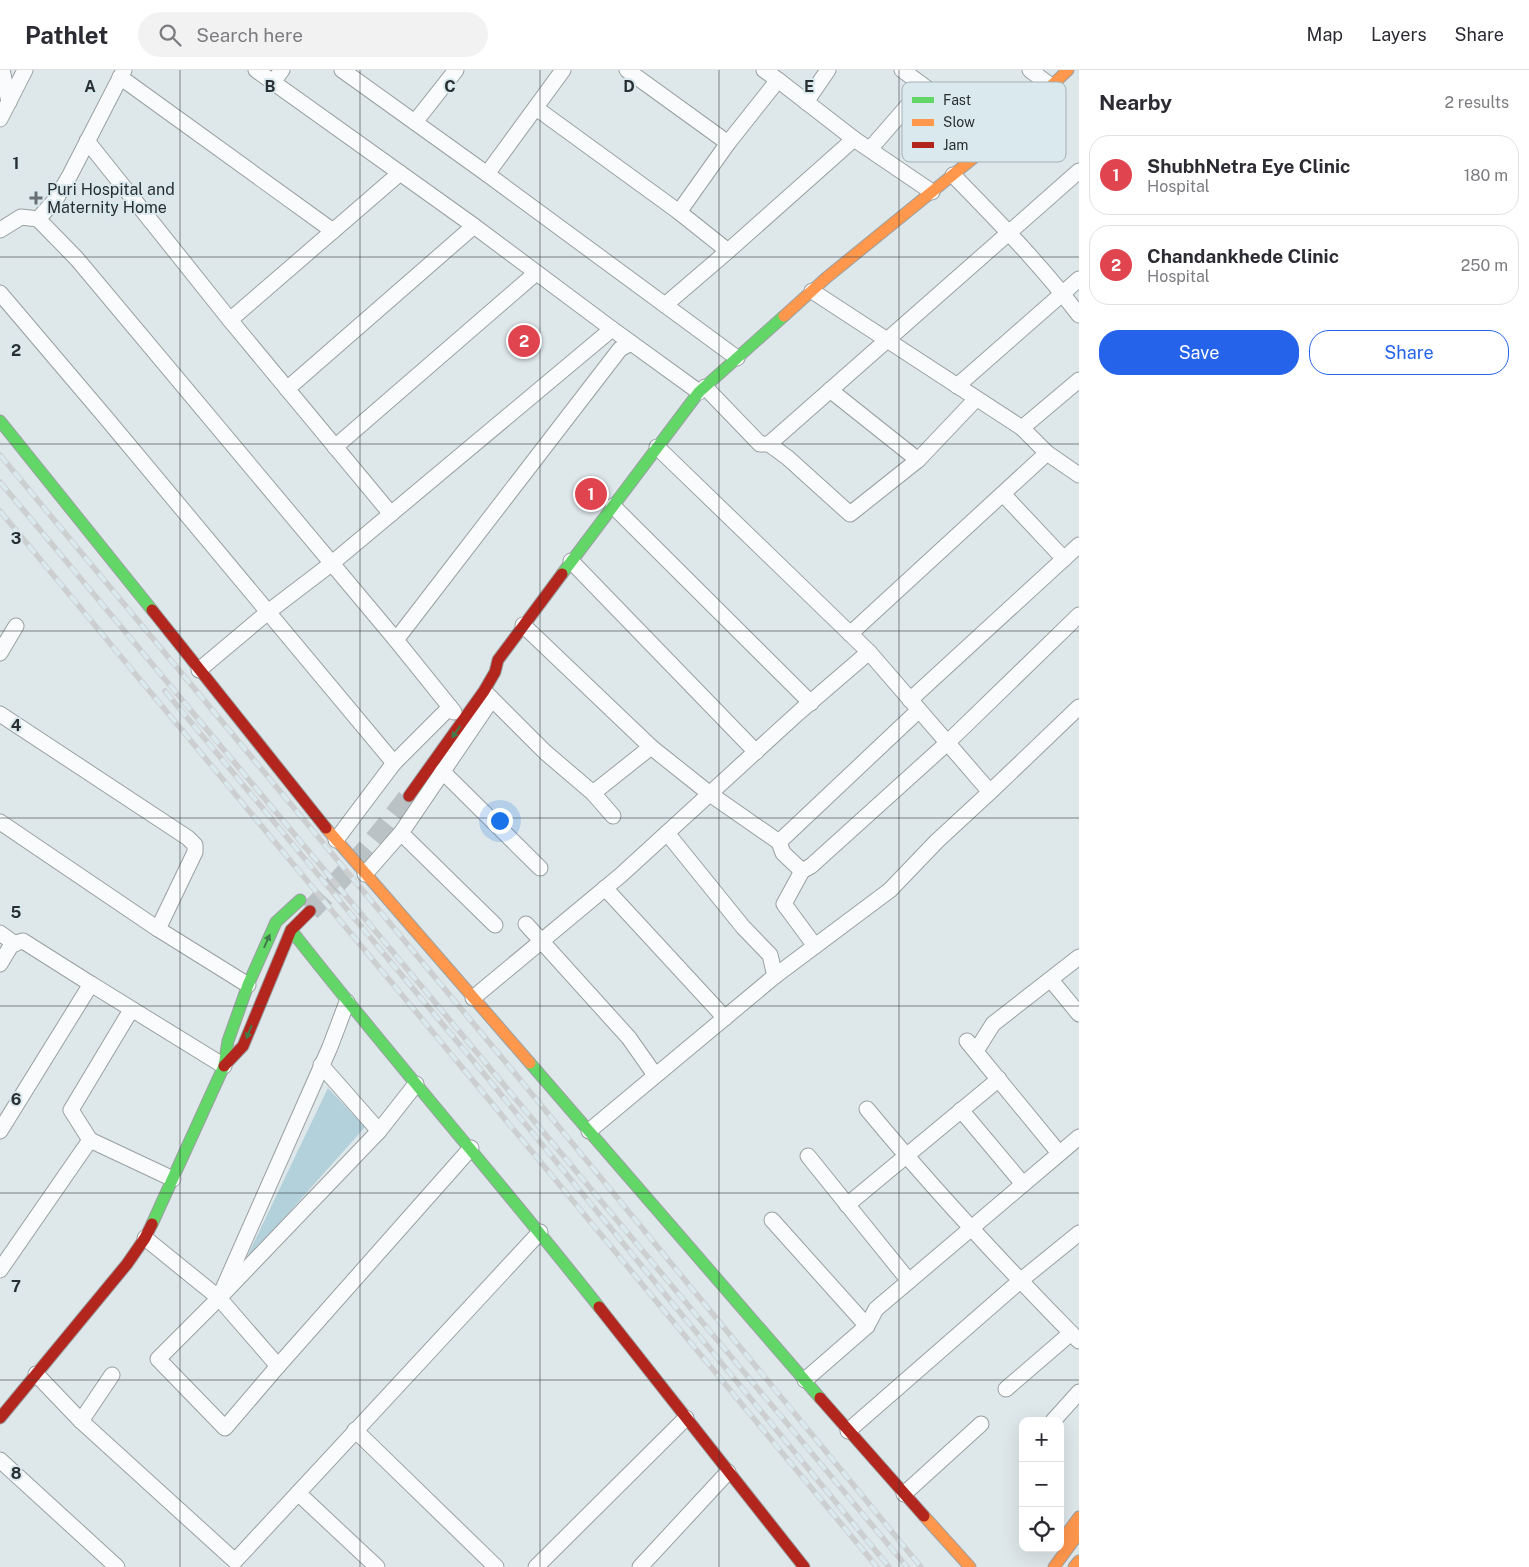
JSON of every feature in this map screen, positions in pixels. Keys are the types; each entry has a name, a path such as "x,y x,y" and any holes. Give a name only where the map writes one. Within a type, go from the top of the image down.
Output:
{"street":[{"path":"2,70 9,102"},
{"path":"0,119 25,70"},
{"path":"256,70 474,226 612,330 702,390 760,444 769,444 788,458 850,514 918,460 976,399"},
{"path":"273,82 282,70"},
{"path":"342,70 737,358"},
{"path":"415,122 456,70"},
{"path":"487,174 563,70"},
{"path":"627,70 728,143"},
{"path":"764,70 854,139 932,192"},
{"path":"806,102 828,70"},
{"path":"902,70 918,82"},
{"path":"1030,70 1046,82"},
{"path":"1055,82 1068,70"},
{"path":"38,220 56,199 122,73 333,231"},
{"path":"679,212 728,143 778,80"},
{"path":"536,108 679,212 728,251"},
{"path":"870,149 902,112"},
{"path":"664,305 854,139"},
{"path":"87,141 230,320 391,514"},
{"path":"365,874 401,833 442,771 495,672 498,660 702,390 812,291 969,162"},
{"path":"769,444 1079,171"},
{"path":"230,320 400,173"},
{"path":"953,175 1009,232 1079,315"},
{"path":"0,230 21,217 38,220 77,260 331,564 396,640 459,708"},
{"path":"287,389 474,226"},
{"path":"335,447 536,273"},
{"path":"958,386 1079,279"},
{"path":"812,291 1022,428 1047,453 1079,475"},
{"path":"0,293 108,419 394,763"},
{"path":"199,670 268,612 331,564 612,330"},
{"path":"396,640 620,348 631,343"},
{"path":"1022,428 1079,380"},
{"path":"830,390 918,460"},
{"path":"0,422 336,840 848,1431 970,1567"},
{"path":"658,447 869,652 990,792"},
{"path":"850,634 1047,453"},
{"path":"1003,494 1064,559"},
{"path":"613,506 811,703"},
{"path":"779,842 914,705 1079,545"},
{"path":"572,561 756,752"},
{"path":"815,946 784,904 802,871 812,866 1079,615"},
{"path":"523,625 651,747 710,794 779,842 783,853 802,871"},
{"path":"0,652 16,626"},
{"path":"473,998 606,888 869,652"},
{"path":"336,840 394,763 459,708 484,691"},
{"path":"484,691 545,752 593,794 613,816"},
{"path":"589,1131 774,976 890,890 937,841 1079,707"},
{"path":"407,778 459,708"},
{"path":"409,796 459,708"},
{"path":"0,714 188,838 195,845 195,852 158,929"},
{"path":"593,794 651,747"},
{"path":"442,771 540,868"},
{"path":"0,822 158,929 248,985"},
{"path":"401,833 495,925"},
{"path":"667,833 743,927 770,955 774,976"},
{"path":"606,888 725,1018"},
{"path":"0,1418 127,1264 145,1238 224,1066 228,1041 248,985 276,922 300,900"},
{"path":"224,1066 243,1046 291,930 310,911"},
{"path":"526,924 629,1038 655,1075"},
{"path":"291,930 347,1002 540,1232 804,1567"},
{"path":"0,934 15,944"},
{"path":"0,964 12,944 23,942 224,1066"},
{"path":"1059,1154 971,1046 993,1024 1079,956"},
{"path":"1051,980 1079,1014"},
{"path":"0,1131 91,984"},
{"path":"219,1298 347,1002"},
{"path":"131,1010 71,1110 90,1140 173,1179"},
{"path":"321,1065 379,1131"},
{"path":"847,1205 999,1079"},
{"path":"416,1084 379,1131 158,1359 225,1428 471,1148"},
{"path":"867,1109 906,1156 972,1229 1075,1337 1006,1389"},
{"path":"961,1110 1023,1184"},
{"path":"805,1380 867,1326 876,1309 1079,1137"},
{"path":"0,1270 90,1140"},
{"path":"808,1156 909,1281"},
{"path":"772,1220 867,1326"},
{"path":"36,1374 81,1421 236,1565 355,1430 540,1232"},
{"path":"848,1431 1020,1281 1079,1234"},
{"path":"145,1238 219,1298 278,1366"},
{"path":"81,1421 112,1375"},
{"path":"1057,1417 1079,1392"},
{"path":"536,1567 686,1418"},
{"path":"904,1494 981,1424"},
{"path":"355,1430 496,1567"},
{"path":"0,1460 118,1567"},
{"path":"640,1567 728,1472"},
{"path":"298,1494 377,1567"},
{"path":"1064,1538 1079,1517"},
{"path":"1054,1567 1079,1533"},
{"path":"1043,1567 1054,1552"},
{"path":"1074,1567 1079,1560"}],"shaded area":[{"path":"328,1088 365,1127 244,1263"}],"tunnel":[{"path":"310,911 386,826 409,796"}],"railway":[{"path":"0,455 508,1065 921,1567"},
{"path":"0,482 907,1567"},
{"path":"0,511 877,1567"},
{"path":"165,691 485,1075 889,1567"}],"traffic: fast":[{"path":"562,574 699,392 784,316"},
{"path":"0,421 152,610"},
{"path":"152,1224 224,1066 228,1041 248,985 276,922 300,900"},
{"path":"291,930 599,1307"},
{"path":"530,1063 820,1398"}],"traffic: slow":[{"path":"1055,82 1068,70"},
{"path":"784,316 826,278 969,162"},
{"path":"326,828 530,1063"},
{"path":"924,1516 970,1567"},
{"path":"1064,1538 1079,1517"},
{"path":"1054,1567 1079,1533"},
{"path":"1074,1567 1079,1561"}],"traffic: jam":[{"path":"409,796 484,691 495,672 498,660 562,574"},
{"path":"152,610 326,828"},
{"path":"224,1066 243,1046 291,930 310,911"},
{"path":"0,1418 127,1264 152,1224"},
{"path":"599,1307 804,1567"},
{"path":"820,1398 924,1516"}],"place":[{"name":"Puri Hospital and Maternity Home","path":"36,198"},
{"name":"Chandankhede Clinic","path":"524,341"},
{"name":"ShubhNetra Eye Clinic","path":"591,494"}]}
